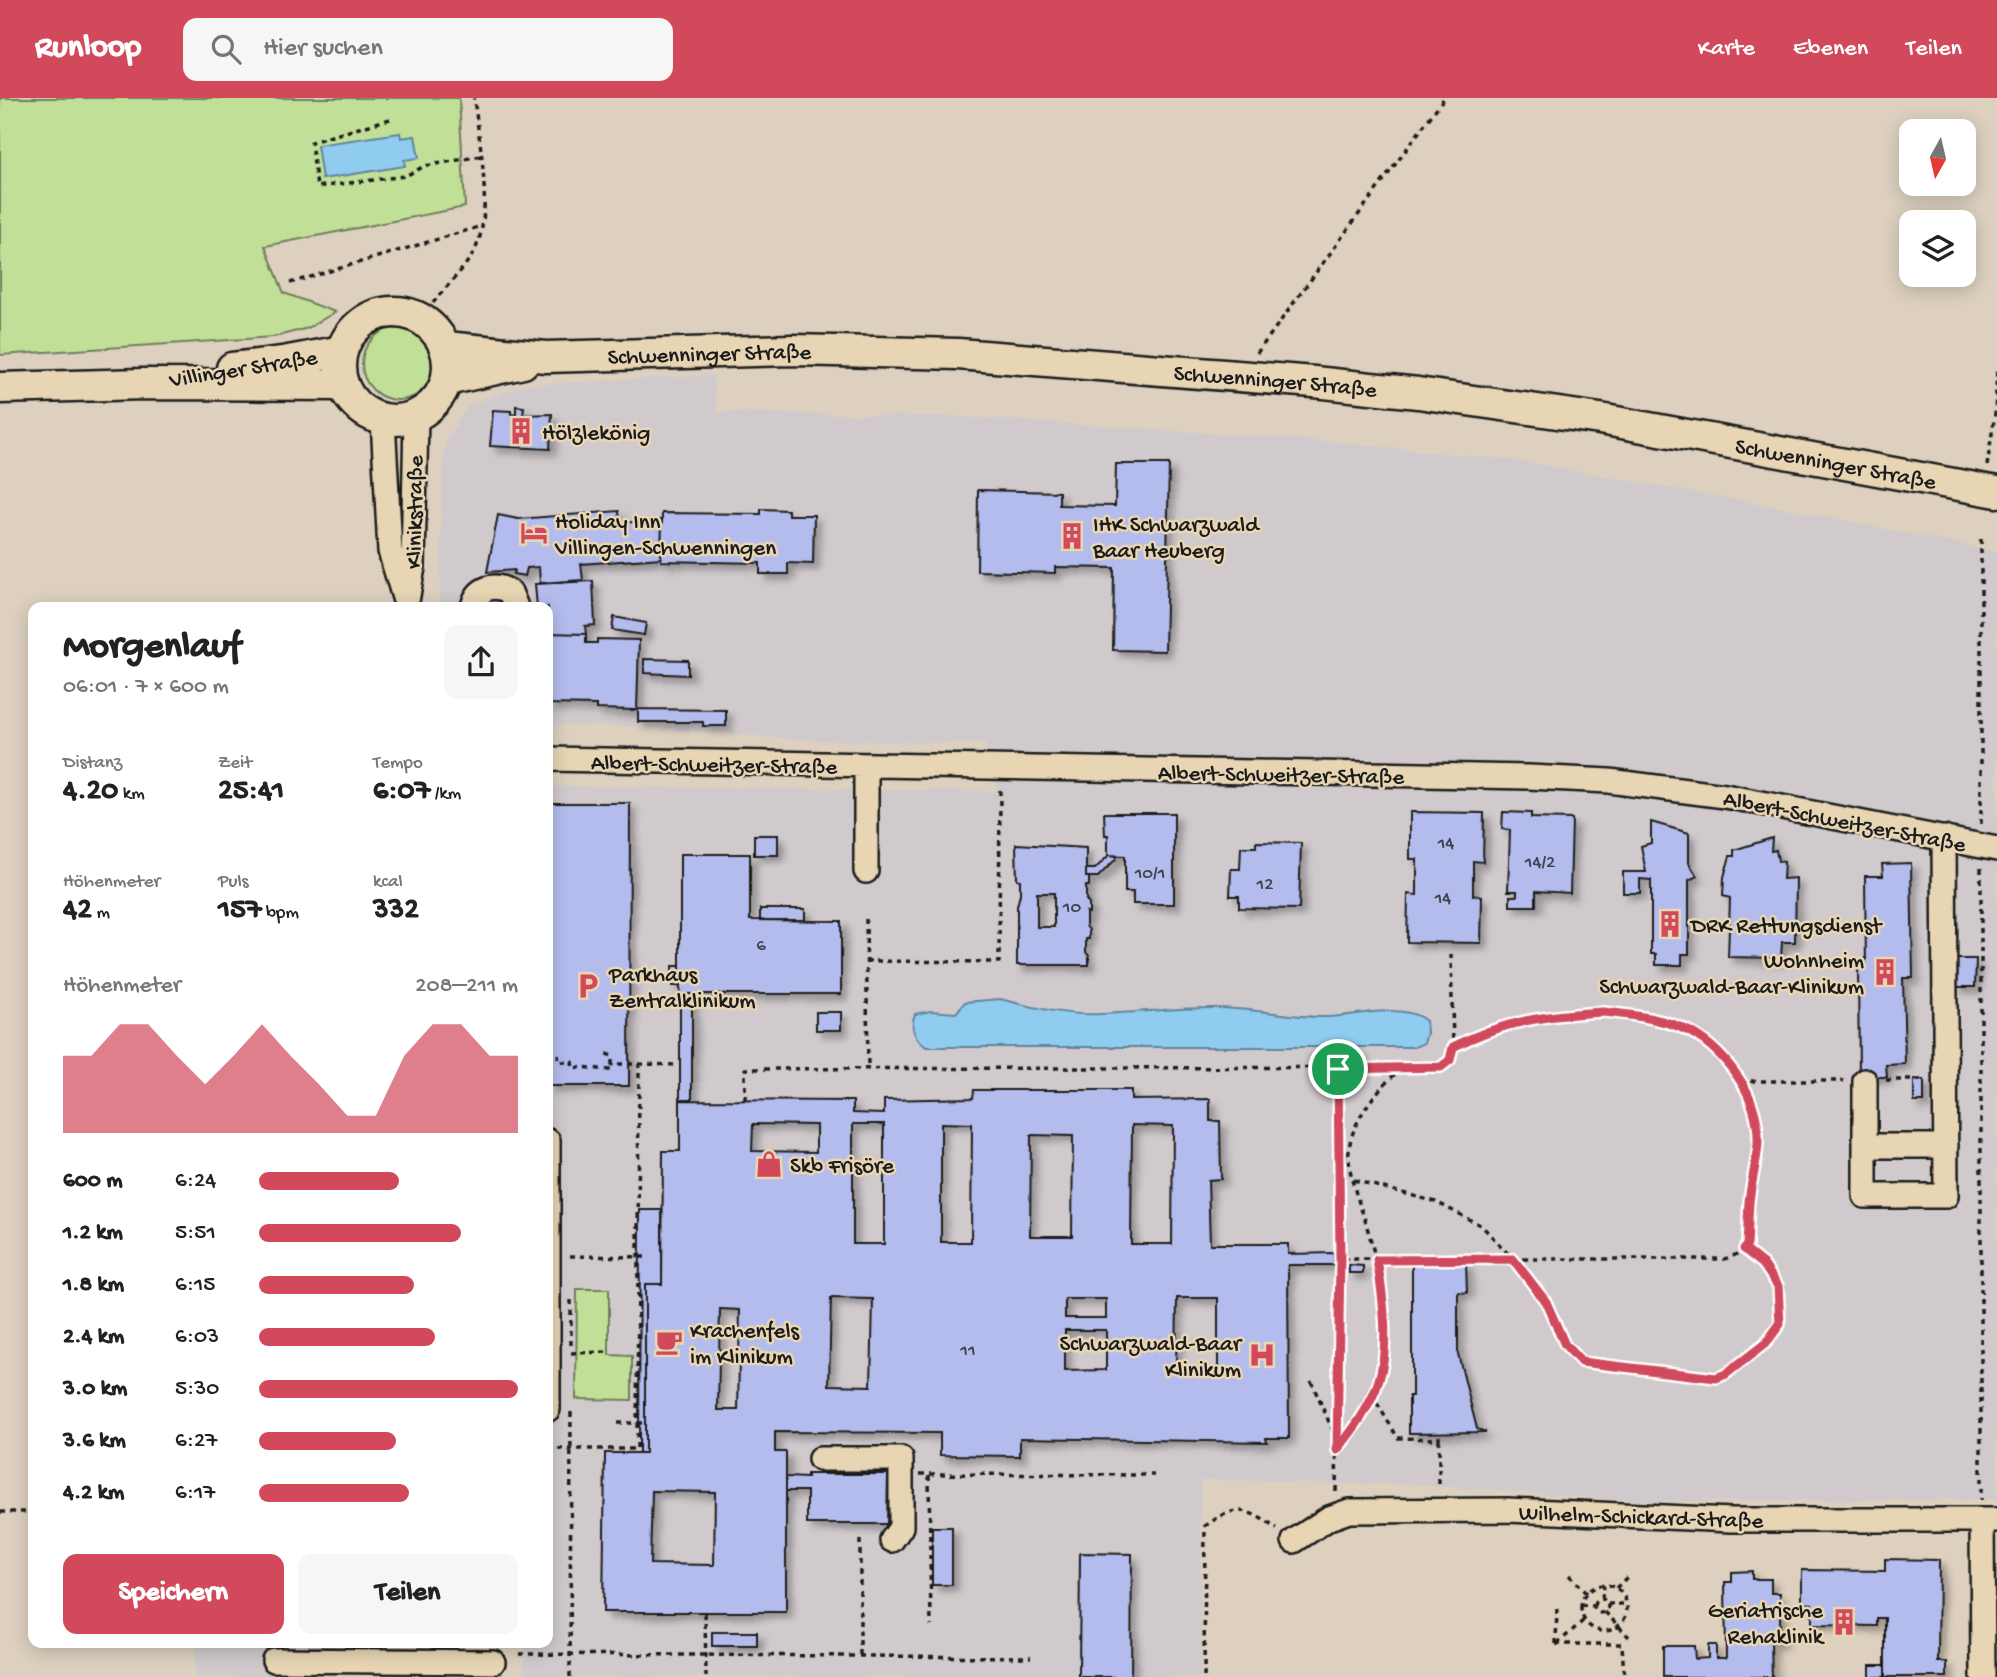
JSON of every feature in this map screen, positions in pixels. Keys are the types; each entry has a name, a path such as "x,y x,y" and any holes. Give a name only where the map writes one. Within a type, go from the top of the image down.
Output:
{"main road":[{"path":"393,312 410,314 425,321 437,332 446,347 447,380 441,395 430,408 416,416 400,420 383,419 366,413 352,401 343,385 342,351 349,335 361,323 376,315 393,312"},
{"name":"Schwenninger Straße","path":"446,347 547,356 793,350 958,354 1288,379 1418,393 1992,479"},
{"name":"Villinger Straße","path":"143,384 342,351"},
{"name":"Schwenninger Straße","path":"447,380 547,356"},
{"name":"Villinger Straße","path":"0,388 143,384 343,385"}],"street":[{"name":"Klinikstraße","path":"408,602 413,567 416,416"},
{"name":"Klinikstraße","path":"383,419 390,551 405,602"},
{"path":"475,602 482,590 496,587 510,592 515,602"},
{"name":"Albert-Schweitzer-Straße","path":"553,761 1530,777 1609,781 1725,796 1944,838 1989,856"},
{"path":"866,766 866,872"},
{"path":"1865,1081 1865,1196 1946,1196 1944,838"},
{"path":"1865,1146 1946,1146"},
{"path":"820,1459 901,1459 901,1527 892,1540"},
{"name":"Wilhelm-Schickard-Straße","path":"1294,1541 1329,1518 1349,1511 1508,1510 1731,1520 1989,1520"},
{"path":"1983,1677 1989,1520"},
{"path":"274,1660 493,1661"}],"path":[{"path":"433,303 472,256 482,226 484,203 474,98"},
{"path":"1257,354 1444,98"},
{"path":"390,119 311,142 317,187 405,176 425,166 481,156"},
{"path":"290,283 482,226"},
{"path":"1992,479 1997,368"},
{"path":"1981,536 1981,825"},
{"path":"866,961 999,962 1000,788"},
{"path":"1989,856 1989,1520"},
{"path":"866,919 869,1068"},
{"path":"745,1100 745,1069 1441,1067 1450,1060 1453,1047 1451,954"},
{"path":"1340,1259 1724,1259 1736,1256 1747,1245 1749,1203 1758,1142 1755,1114 1741,1081 1723,1055 1698,1036 1670,1023 1640,1016 1589,1013 1522,1020 1477,1035 1453,1047"},
{"path":"558,1054 559,1062 572,1062 573,1068 587,1066 598,1070 612,1070 612,1056 604,1053"},
{"path":"612,1063 679,1065"},
{"path":"553,1449 637,1450 639,1064"},
{"path":"1336,1491 1340,1259 1338,1069"},
{"path":"1337,1450 1358,1423 1380,1379 1384,1342 1382,1286 1349,1157 1351,1139 1363,1113 1388,1080 1402,1069"},
{"path":"1354,1180 1436,1202 1462,1213 1482,1226 1513,1259 1546,1302 1565,1345 1581,1362 1716,1378 1726,1374 1766,1343 1780,1324 1778,1286 1763,1264 1744,1249"},
{"path":"561,1255 646,1257"},
{"path":"571,1256 571,1268"},
{"path":"571,1294 571,1353 609,1352"},
{"path":"638,1340 645,1340"},
{"path":"1311,1381 1333,1431 1337,1432"},
{"path":"1372,1395 1398,1438 1439,1439"},
{"path":"570,1677 571,1408"},
{"path":"617,1423 645,1423"},
{"path":"1439,1433 1439,1490"},
{"path":"901,1474 1154,1475"},
{"path":"929,1474 931,1626"},
{"path":"1204,1677 1205,1526 1226,1511 1246,1512 1258,1516 1294,1541"},
{"path":"0,1512 28,1512"},
{"path":"860,1540 860,1655"},
{"path":"1569,1575 1586,1593"},
{"path":"1616,1588 1628,1576"},
{"path":"1602,1599 1603,1585"},
{"path":"1603,1585 1616,1588 1627,1604 1627,1612 1618,1626 1606,1631 1594,1629 1584,1620 1581,1606 1586,1593 1603,1585"},
{"path":"1594,1606 1598,1599 1602,1599"},
{"path":"1602,1599 1608,1604 1627,1604"},
{"path":"1605,1612 1608,1604"},
{"path":"1581,1606 1594,1606"},
{"path":"1594,1606 1598,1612 1605,1612 1629,1637"},
{"path":"1556,1644 1557,1607"},
{"path":"705,1613 706,1677"},
{"path":"1556,1644 1584,1620"},
{"path":"1556,1644 1622,1644 1624,1677"},
{"path":"519,1654 1031,1657"}],"shaded area":[{"path":"713,375 717,412 962,417 1324,441 1519,461 1794,510 1997,552 1997,1499 1655,1502 1407,1484 1201,1479 1201,1677 524,1677 524,1648 553,1648 553,786 997,791 985,744 804,740 629,726 553,725 553,602 440,602 442,476 446,441 468,405 523,385"},
{"path":"195,1648 366,1648 366,1655 272,1654 271,1677 195,1677"}],"green space":[{"path":"0,98 459,98 465,207 265,246 284,293 335,312 308,328 274,337 0,355"},
{"path":"405,328 424,338 432,350 432,378 424,390 412,398 391,400 372,390 364,378 362,357 372,338 384,330"},
{"path":"577,1289 609,1289 609,1355 632,1356 632,1400 576,1399"}],"water":[{"path":"400,133 401,138 415,136 419,158 404,160 405,166 322,179 317,145"},
{"path":"1000,999 1075,1014 1187,1008 1328,1017 1406,1012 1426,1021 1427,1033 1424,1043 1415,1047 926,1047 914,1032 915,1014 931,1011 956,1013 965,1002"}],"building":[{"name":"Hölzlekönig","path":"516,406 524,407 523,415 552,414 550,449 490,446 493,410 511,411 511,414 516,415"},
{"name":"IHK Schwarzwald Baar Heuberg","path":"1116,464 1169,464 1165,651 1113,650 1114,568 1055,567 1055,573 977,571 978,490 1059,492 1059,505 1115,506"},
{"path":"761,509 788,510 788,515 814,515 813,564 788,563 788,574 760,574 760,563 661,561 662,513 761,514"},
{"path":"619,511 620,523 662,520 661,558 581,564 583,580 540,583 539,567 527,568 525,576 513,574 514,570 487,572 498,515 518,519"},
{"path":"593,581 595,625 585,626 586,634 553,633 553,602 537,602 535,584"},
{"path":"614,617 646,623 644,635 612,630"},
{"path":"553,633 586,634 586,643 597,643 597,639 639,640 637,710 596,709 596,705 553,704"},
{"path":"644,659 688,660 688,675 644,673"},
{"path":"638,709 726,710 726,726 703,726 703,722 638,722"},
{"name":"Parkhaus Zentralklinikum","path":"553,803 630,803 629,1086 553,1086"},
{"path":"1410,812 1484,813 1483,862 1473,861 1473,895 1482,896 1481,943 1407,942 1408,894 1417,895 1417,859 1410,859"},
{"path":"1503,812 1531,813 1531,818 1572,819 1570,893 1536,891 1536,906 1510,906 1510,896 1517,896 1517,891 1508,891 1510,830 1502,829"},
{"path":"1104,813 1174,813 1174,904 1133,904 1133,892 1125,892 1125,856 1108,855"},
{"name":"DRK Rettungsdienst","path":"1651,822 1689,833 1689,863 1697,876 1689,880 1689,954 1682,954 1682,965 1656,965 1656,954 1651,954 1651,880 1640,879 1640,893 1623,893 1623,872 1646,872 1641,846 1651,843"},
{"path":"754,835 778,835 778,855 754,855"},
{"path":"1772,838 1771,851 1776,850 1778,861 1784,862 1783,879 1796,878 1795,942 1782,942 1781,958 1728,957 1730,898 1723,896 1724,877 1730,856 1734,856 1734,850"},
{"path":"1256,842 1301,843 1299,909 1239,908 1239,896 1230,896 1231,869 1240,869 1241,847 1256,847"},
{"path":"1016,844 1086,848 1086,877 1089,877 1089,886 1086,886 1086,900 1089,913 1086,912 1086,926 1089,939 1086,939 1086,952 1089,965 1017,965 1020,880 1017,879","holes":["1037,893 1054,893 1054,927 1037,927"]},
{"path":"680,854 750,854 750,920 841,921 841,994 680,994"},
{"path":"1109,855 1117,856 1098,877 1086,877 1086,869 1095,869"},
{"name":"Wohnheim Schwarzwald-Baar-Klinikum","path":"1911,863 1913,978 1903,978 1905,1064 1886,1065 1887,1077 1859,1077 1858,966 1866,966 1865,876 1883,876 1882,864"},
{"path":"760,909 805,909 805,920 760,920"},
{"path":"1957,959 1976,959 1975,987 1956,987"},
{"path":"672,966 680,966 680,986 672,986"},
{"path":"680,994 692,994 692,1099 680,1099"},
{"path":"816,1012 841,1012 841,1030 816,1030"},
{"path":"1914,1080 1924,1080 1924,1102 1914,1102"},
{"path":"974,1090 1131,1090 1131,1100 1210,1099 1210,1121 1220,1121 1221,1179 1208,1180 1210,1244 1288,1244 1288,1254 1334,1253 1334,1265 1288,1265 1289,1438 1266,1438 1267,1442 1020,1438 1020,1456 940,1455 940,1433 775,1432 775,1452 786,1452 786,1612 603,1612 605,1453 645,1453 645,1284 662,1284 663,1151 680,1151 680,1100 853,1101 853,1113 884,1114 884,1100 973,1098","holes":["941,1123 972,1124 971,1242 941,1242","753,1124 816,1125 816,1152 752,1151","853,1124 884,1124 884,1244 853,1244","1132,1125 1173,1126 1172,1244 1131,1244","1031,1135 1073,1136 1072,1236 1030,1236","831,1298 873,1299 871,1386 829,1385","1177,1298 1218,1298 1218,1371 1176,1370","1065,1299 1106,1299 1106,1318 1065,1318","720,1309 740,1310 738,1410 718,1410","1065,1330 1106,1330 1106,1370 1065,1371","652,1491 715,1492 714,1565 650,1564"]},
{"path":"640,1210 662,1210 662,1284 645,1284 645,1453 639,1453"},
{"path":"1412,1262 1466,1263 1467,1293 1458,1292 1458,1354 1477,1429 1486,1432 1409,1433 1409,1396 1412,1396"},
{"path":"1349,1265 1363,1266 1363,1273 1349,1273"},
{"path":"807,1474 888,1474 887,1524 807,1524 807,1491 786,1491 786,1477 807,1478"},
{"path":"932,1527 952,1527 952,1585 932,1585"},
{"path":"1080,1553 1132,1554 1131,1677 1079,1677"},
{"name":"Geriatrische Rehaklinik","path":"1885,1559 1939,1560 1938,1662 1947,1662 1947,1677 1885,1677 1885,1618 1877,1618 1877,1626 1812,1625 1812,1604 1802,1603 1802,1570 1885,1571"},
{"name":"Geriatrische Rehaklinik","path":"1752,1571 1752,1579 1771,1579 1771,1593 1780,1593 1780,1643 1771,1643 1772,1677 1663,1677 1663,1646 1694,1646 1695,1659 1708,1658 1708,1645 1716,1645 1716,1658 1726,1658 1725,1582 1732,1582 1732,1572"},
{"path":"712,1632 757,1632 757,1646 712,1646"},
{"path":"1870,1665 1885,1665 1885,1677 1870,1677"}],"place":[{"name":"Hölzlekönig","path":"521,431"},
{"name":"Holiday Inn Villingen-Schwenningen","path":"534,533"},
{"name":"IHK Schwarzwald Baar Heuberg","path":"1072,536"},
{"name":"DRK Rettungsdienst","path":"1670,924"},
{"name":"Wohnheim Schwarzwald-Baar-Klinikum","path":"1885,972"},
{"name":"Parkhaus Zentralklinikum","path":"588,986"},
{"name":"Skb Frisöre","path":"769,1164"},
{"name":"Krachenfels im Klinikum","path":"669,1342"},
{"name":"Schwarzwald-Baar Klinikum","path":"1262,1355"},
{"name":"Geriatrische Rehaklinik","path":"1844,1622"}],"route":[{"path":"1603,1012 1640,1016 1670,1023 1698,1036 1723,1055 1741,1081 1755,1114 1758,1142 1749,1203 1747,1245 1744,1249 1763,1264 1778,1286 1780,1324 1776,1333 1726,1374 1716,1378 1581,1362 1565,1345 1546,1302 1513,1259 1377,1260 1382,1286 1384,1342 1380,1379 1358,1423 1337,1450 1340,1259 1338,1069 1441,1067 1450,1060 1453,1047 1477,1035 1522,1020 1562,1014 1603,1012"}]}
